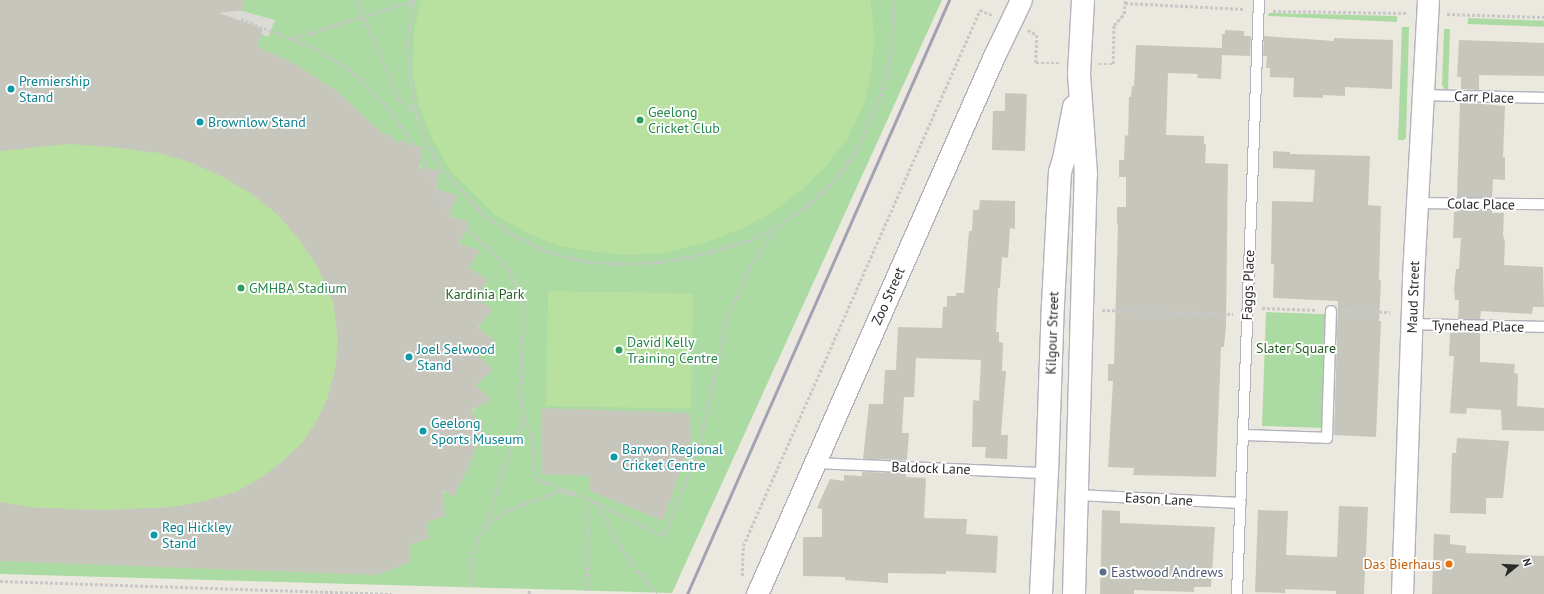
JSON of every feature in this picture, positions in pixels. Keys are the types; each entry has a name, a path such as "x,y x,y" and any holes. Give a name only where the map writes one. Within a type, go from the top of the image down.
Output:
{"street":[{"name":"Zoo Street","path":"749,589 814,463 1009,22 1021,0"},
{"name":"Kilgour Street","path":"1074,594 1086,174 1080,74 1083,0"},
{"name":"Maud Street","path":"1402,594 1412,324 1428,7"},
{"name":"Kilgour Street","path":"1041,594 1060,172 1064,159 1080,74"},
{"path":"1053,305 1081,308"},
{"path":"1047,472 1077,485"}],"lane":[{"name":"Faggs Place","path":"1237,594 1259,5"},
{"name":"Carr Place","path":"1423,95 1544,98"},
{"name":"Colac Place","path":"1418,204 1544,204"},
{"path":"1243,435 1327,438 1331,311"},
{"name":"Tynehead Place","path":"1412,324 1544,327"},
{"name":"Baldock Lane","path":"814,463 1047,472"},
{"name":"Eason Lane","path":"1077,485 1241,503"}],"path":[{"path":"357,0 399,98 416,112"},
{"path":"291,39 415,0"},
{"path":"415,0 411,15 408,46 411,79 416,112 426,140 440,167 485,216 514,235 543,250 583,261 620,264 657,262 722,249 748,241 776,227 801,211 822,193 840,174 858,147 881,95 888,72 892,45 894,0"},
{"path":"1112,64 1114,25 1124,14 1125,1 1259,5 1428,7 1544,17"},
{"path":"749,589 743,546 980,10"},
{"path":"241,19 315,48 356,75 384,104 419,152 448,211 500,260 508,270 517,286 523,306 521,399 524,418 533,439 535,478 588,498 664,536 699,446 726,322 747,271 776,227"},
{"path":"1036,63 1037,34"},
{"path":"1081,308 1247,315"},
{"path":"483,530 511,446 524,418"},
{"path":"470,587 471,559 478,537 491,521 506,512 559,491 588,498 598,506 634,565 658,593"},
{"path":"587,591 588,498"},
{"path":"0,581 392,594"},
{"path":"529,594 530,589"}],"green space":[{"name":"Kardinia Park","path":"0,0 942,0 672,593 0,574"},
{"name":"Geelong Cricket Club","path":"421,0 870,0 875,39 871,72 865,101 849,136 828,164 799,192 771,213 741,229 703,243 664,253 627,255 589,251 559,246 527,233 497,216 452,173 433,141 419,105 413,73 414,31"},
{"path":"1269,13 1397,16 1397,22 1268,16"},
{"name":"GMHBA Stadium","path":"0,16 263,29 257,47 292,62 338,92 382,133 391,136 397,143 404,140 408,144 423,147 420,165 423,168 440,170 437,186 439,190 458,195 449,215 452,218 470,222 461,241 462,245 480,250 470,265 471,269 488,280 477,295 477,298 493,310 480,325 480,328 495,341 481,355 478,387 491,400 475,409 473,413 483,430 472,438 479,443 454,497 445,492 443,496 445,516 427,522 429,539 410,544 410,562 377,575 0,561"},
{"path":"1468,18 1544,21 1544,27 1468,24"},
{"path":"1402,27 1409,27 1406,138 1404,140 1398,140"},
{"path":"1444,29 1450,29 1448,90 1444,89 1442,85"},
{"name":"David Kelly Training Centre","path":"548,291 693,294 691,409 546,406"},
{"name":"Slater Square","path":"1266,312 1328,314 1324,428 1262,426"}],"shaded area":[{"path":"228,7 275,20 268,37 218,13"}],"building":[{"path":"0,0 244,0 244,10 219,13 263,29 257,47 292,62 338,92 382,133 391,136 397,143 404,140 408,144 423,147 419,168 440,170 436,189 458,195 448,217 470,222 459,244 480,250 469,268 488,280 475,297 493,310 478,327 495,341 479,356 493,370 476,385 491,400 471,410 483,431 471,462 454,497 443,490 445,516 427,522 429,539 410,544 410,562 377,575 0,561 0,502 29,507 68,509 105,510 173,507 205,501 238,491 262,477 284,460 303,442 316,422 327,399 335,370 338,342 333,301 317,266 300,241 279,216 253,195 225,178 192,163 159,153 112,147 68,144 0,151"},
{"path":"1225,30 1244,31 1244,36 1251,36 1250,56 1222,55 1221,79 1197,78 1198,74 1168,73 1166,135 1204,136 1204,144 1206,144 1205,163 1228,164 1226,326 1224,347 1221,347 1216,477 1133,475 1134,468 1108,467 1113,381 1108,381 1108,364 1114,364 1118,225 1117,207 1126,207 1126,177 1119,177 1119,160 1124,160 1125,135 1128,136 1129,97 1131,97 1132,86 1134,86 1136,45 1222,48 1222,34 1225,34"},
{"path":"1264,36 1334,41 1334,38 1393,40 1392,89 1345,87 1345,96 1323,95 1323,98 1293,97 1294,78 1270,77 1270,68 1266,68 1267,56 1263,56"},
{"path":"1459,40 1544,43 1544,76 1479,75 1479,90 1461,89 1461,77 1457,77"},
{"path":"1005,93 1027,94 1025,151 992,150 993,111 1005,111"},
{"path":"1460,102 1505,106 1503,157 1505,157 1505,180 1493,179 1492,197 1457,197"},
{"path":"1273,151 1290,152 1290,154 1370,156 1368,205 1381,206 1379,280 1381,280 1379,321 1381,321 1376,437 1334,435 1338,301 1273,298 1274,264 1271,264 1272,201 1313,202 1315,170 1273,168"},
{"path":"980,200 1015,201 1015,229 1010,228 1008,258 1002,257 1000,288 998,288 996,332 999,332 999,342 1003,343 1002,371 1006,371 1001,435 1008,435 1007,459 985,458 986,447 972,447 973,400 979,401 981,360 916,358 914,397 904,397 902,433 909,433 907,460 863,459 869,404 883,404 885,370 896,370 898,327 942,328 943,307 947,307 947,296 956,296 956,293 964,293 969,231 972,231 973,210 979,210"},
{"path":"1457,210 1492,210 1492,213 1504,213 1504,265 1543,267 1544,307 1533,307 1532,314 1481,311 1480,319 1458,319 1459,300 1455,300 1454,288 1456,269 1459,269 1461,238 1453,238 1454,212 1457,212"},
{"path":"1480,332 1480,362 1515,364 1514,373 1518,374 1517,406 1544,408 1544,431 1502,430 1501,410 1467,408 1466,414 1450,413 1454,356 1449,356 1450,333"},
{"name":"Barwon Regional Cricket Centre","path":"541,408 690,413 691,441 663,521 590,491 590,476 542,474"},
{"path":"1457,438 1509,441 1503,498 1486,498 1486,514 1450,513 1452,453 1456,453"},
{"path":"862,472 906,473 906,477 926,478 924,518 967,519 966,534 998,536 996,573 946,571 946,574 888,573 888,583 845,580 845,577 803,576 803,537 822,537 822,509 817,508 830,479 844,481 844,475 862,476"},
{"path":"1339,506 1368,507 1364,594 1336,594 1336,591 1285,589 1285,593 1255,592 1258,510 1288,511 1286,555 1337,557"},
{"path":"1102,510 1120,511 1120,523 1215,527 1211,587 1194,587 1194,592 1134,590 1134,594 1100,594"},
{"path":"1434,534 1450,535 1450,544 1466,546 1466,553 1544,556 1544,594 1432,594"}],"railway":[{"path":"687,594 949,0"}],"place":[{"name":"Premiership Stand","path":"11,89"},
{"name":"Geelong Cricket Club","path":"640,120"},
{"name":"Brownlow Stand","path":"200,122"},
{"name":"GMHBA Stadium","path":"241,288"},
{"name":"David Kelly Training Centre","path":"619,350"},
{"name":"Joel Selwood Stand","path":"409,357"},
{"name":"Geelong Sports Museum","path":"423,431"},
{"name":"Barwon Regional Cricket Centre","path":"614,457"},
{"name":"Reg Hickley Stand","path":"154,535"},
{"name":"Das Bierhaus","path":"1449,564"},
{"name":"Eastwood Andrews","path":"1103,572"}]}
